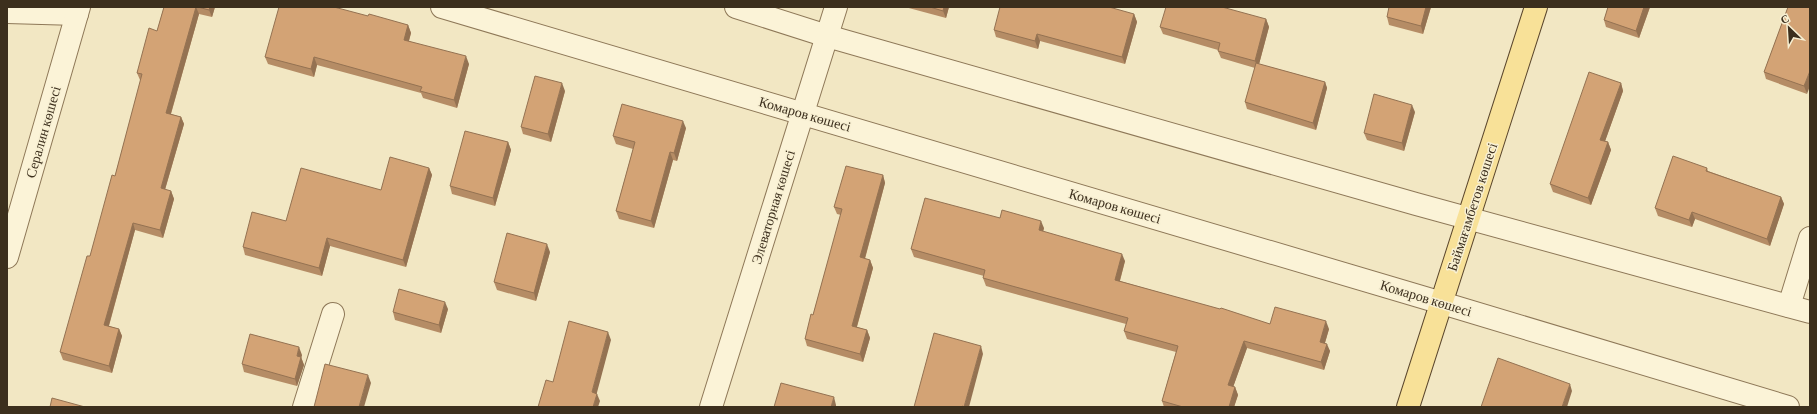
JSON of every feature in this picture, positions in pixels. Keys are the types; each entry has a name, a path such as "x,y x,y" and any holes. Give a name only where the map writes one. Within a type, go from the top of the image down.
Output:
{"main road":[{"name":"Баймағамбетов көшесі","path":"1408,407 1536,7"}],"street":[{"name":"Комаров көшесі","path":"442,7 1788,407"},
{"path":"736,7 827,36 1469,219 1810,312"},
{"name":"Элеваторная көшесі","path":"711,407 836,7"},
{"path":"7,12 78,10"},
{"name":"Сералин көшесі","path":"7,257 78,10"},
{"path":"1789,306 1810,238"},
{"path":"304,407 333,314"}],"building":[{"path":"164,7 196,7 166,113 181,117 161,188 171,191 160,230 133,223 104,325 119,329 109,366 60,352 87,256 90,256 112,175 115,176 142,74 137,73 149,28 157,31"},
{"path":"198,7 210,7 209,10"},
{"path":"279,7 334,7 368,16 369,14 408,25 404,40 466,56 454,100 420,91 422,87 314,57 311,69 265,57"},
{"path":"930,7 944,7 943,11"},
{"path":"1000,7 1109,7 1134,14 1122,57 1037,34 1035,41 994,30"},
{"path":"1166,7 1222,7 1266,19 1255,61 1218,51 1220,43 1160,27"},
{"path":"1389,7 1426,7 1421,26 1387,17"},
{"path":"1608,7 1644,7 1636,31 1604,20"},
{"path":"1788,7 1810,7 1810,71 1804,86 1764,72"},
{"path":"1256,63 1325,82 1313,123 1245,102"},
{"path":"1589,72 1621,83 1600,140 1608,142 1588,198 1550,184"},
{"path":"535,76 562,83 548,134 521,127"},
{"path":"1374,94 1412,105 1402,143 1364,133"},
{"path":"622,104 683,121 674,153 670,152 651,221 616,211 635,142 613,136"},
{"path":"465,131 508,142 493,198 450,186"},
{"path":"1673,156 1707,168 1706,171 1781,197 1767,239 1692,212 1689,220 1655,208"},
{"path":"390,157 429,168 403,260 327,238 319,268 243,247 252,212 286,221 301,168 381,190"},
{"path":"846,166 883,175 860,257 870,260 852,326 867,330 860,354 805,339 842,209 834,207"},
{"path":"925,198 1000,218 1002,210 1041,221 1039,230 1122,254 1115,280 1220,309 1221,308 1270,324 1275,307 1326,321 1320,342 1327,344 1321,362 1244,341 1228,385 1235,387 1229,407 1183,407 1162,401 1178,346 1124,331 1128,318 983,278 985,270 911,249"},
{"path":"507,233 547,244 534,293 494,282"},
{"path":"399,289 445,302 439,325 393,312"},
{"path":"569,321 608,332 592,392 597,394 593,407 538,407 546,380 553,382"},
{"path":"934,333 981,346 964,407 914,407"},
{"path":"250,334 299,347 297,356 301,357 295,379 242,364"},
{"path":"1498,358 1570,384 1562,407 1481,407"},
{"path":"325,364 368,375 359,407 314,407"},
{"path":"781,383 834,397 831,407 774,407"},
{"path":"52,398 85,407 50,407"}]}
